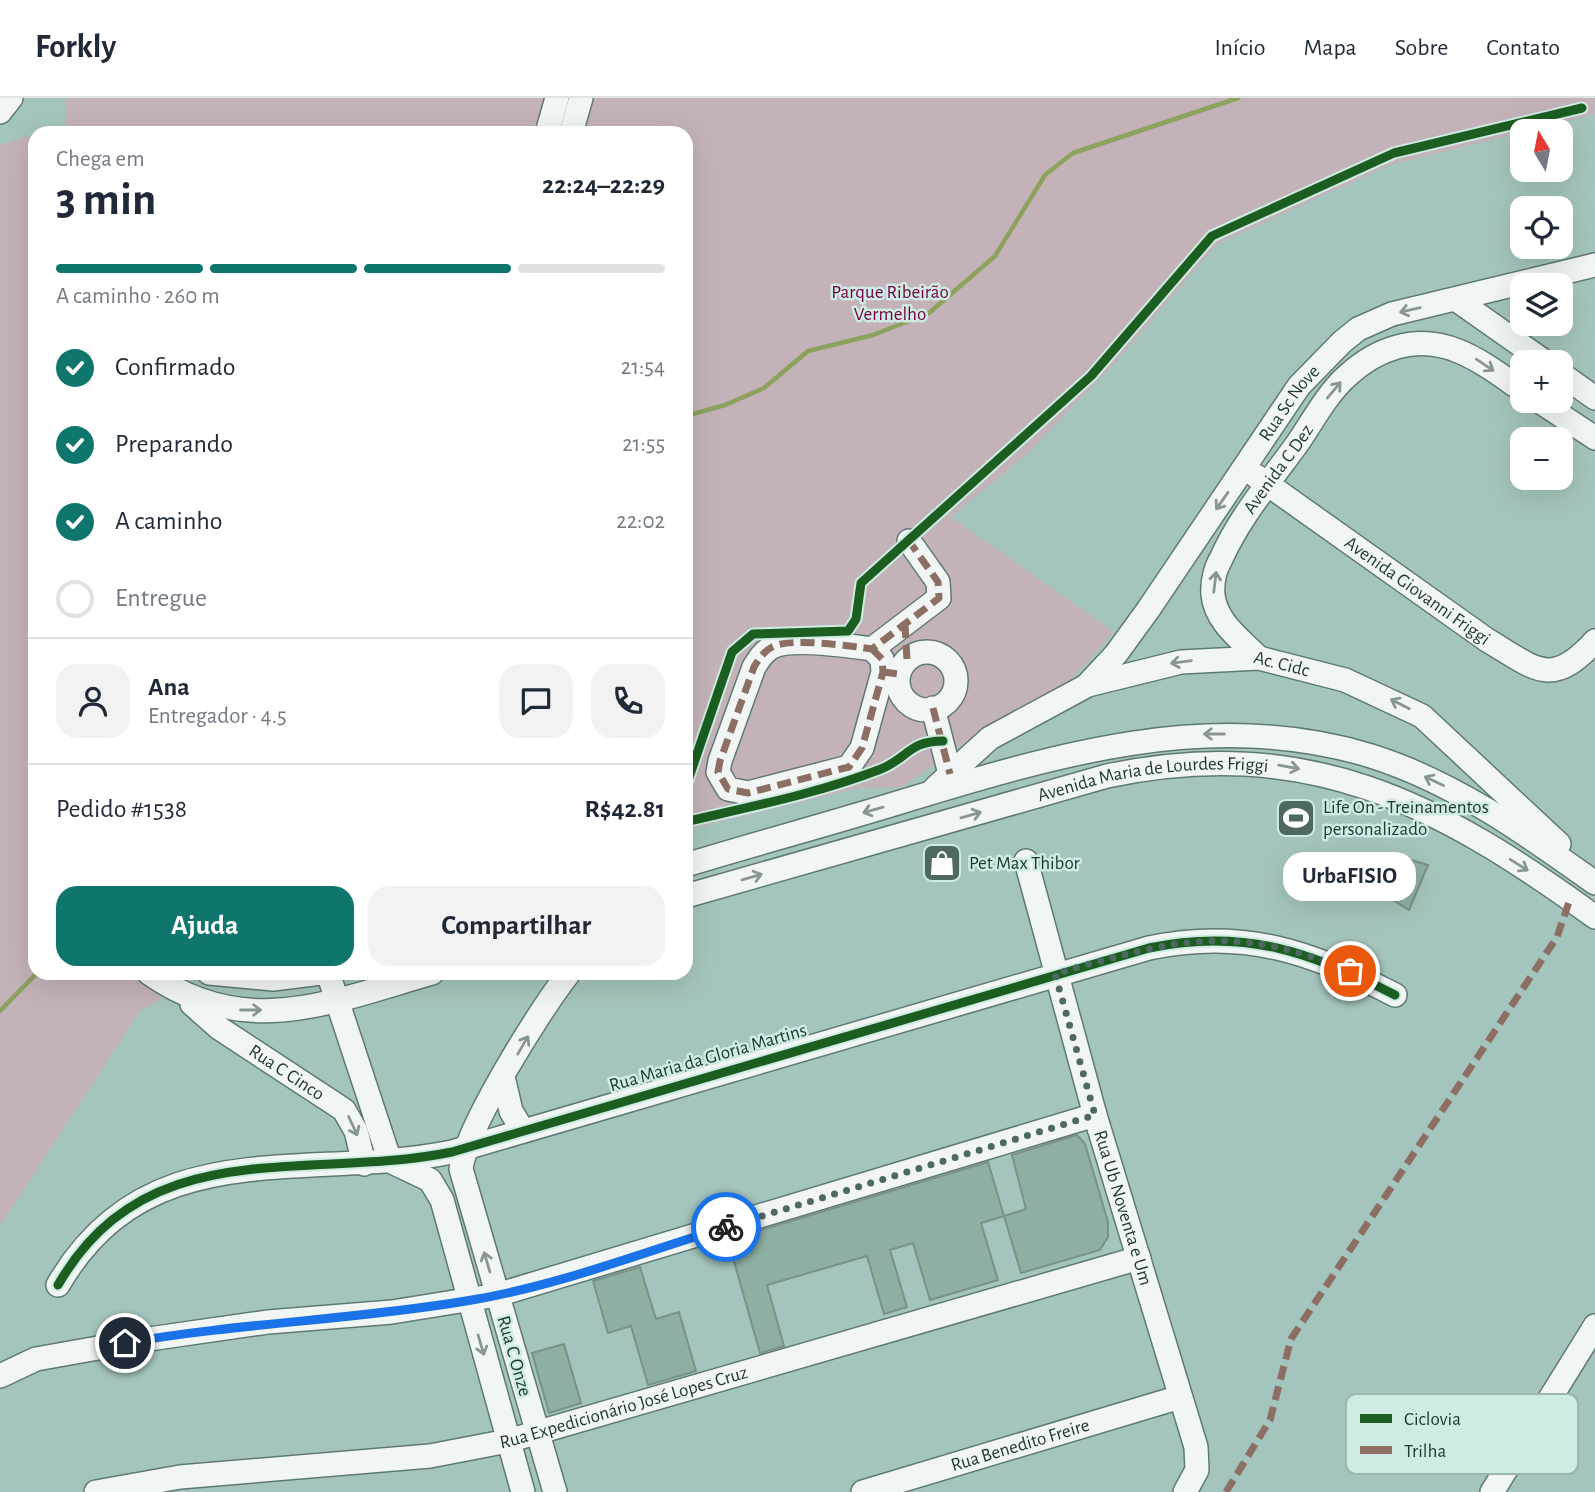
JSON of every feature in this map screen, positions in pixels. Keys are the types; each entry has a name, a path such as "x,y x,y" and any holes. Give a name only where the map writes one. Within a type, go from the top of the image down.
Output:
{"street":[{"path":"0,113 11,98"},
{"path":"549,126 557,98"},
{"path":"573,126 581,98"},
{"name":"Rua Sc Nove","path":"1088,685 1116,654 1149,610 1312,369 1359,329 1376,320 1595,265"},
{"path":"1457,300 1528,350"},
{"path":"1376,320 1384,352"},
{"name":"Avenida C Dez","path":"1258,658 1225,625 1217,610 1213,587 1223,553 1336,387 1362,364 1384,352 1420,344 1445,346 1466,352 1510,382"},
{"path":"1573,382 1595,398"},
{"path":"1557,413 1595,439"},
{"name":"Avenida Giovanni Friggi","path":"1245,467 1267,486 1487,640 1525,662 1559,671 1574,664 1595,641"},
{"path":"872,649 934,605 940,590 909,541"},
{"path":"896,669 922,653 938,654 954,671 953,694 933,708 917,707 904,698 896,669 872,649 788,643 774,646 761,655 720,761 721,782 738,793 748,793 849,767 863,748 896,669 905,624"},
{"name":"Ac. Cidc","path":"930,792 990,738 1088,685 1181,662 1258,658 1345,680 1422,716 1523,807 1595,882"},
{"path":"933,708 950,774"},
{"name":"Avenida Maria de Lourdes Friggi","path":"693,863 930,792 1117,744 1211,734 1284,738 1370,756 1422,775 1497,815 1595,882"},
{"name":"Avenida Maria de Lourdes Friggi","path":"693,894 1107,776 1168,765 1218,762 1276,765 1317,772 1398,799 1452,824 1595,916"},
{"name":"Rua Ub Noventa e Um","path":"1026,861 1095,1115 1192,1433 1198,1465 1185,1492"},
{"name":"Rua Maria da Gloria Martins","path":"58,1285 75,1255 101,1228 153,1193 179,1182 229,1171 415,1160 523,1131 1055,974 1168,944 1247,941 1326,961 1395,995"},
{"path":"160,980 185,996 214,1007 249,1011 338,1002 409,980"},
{"path":"330,980 390,1161"},
{"path":"466,1147 503,1077 565,980"},
{"name":"Rua C Cinco","path":"185,996 219,1028 344,1110 356,1131 364,1164"},
{"path":"503,1077 511,1111 523,1131"},
{"path":"0,1376 36,1359 149,1339 268,1322 392,1312 496,1295 1095,1115"},
{"name":"Rua C Onze","path":"466,1147 461,1169 462,1179 555,1492"},
{"name":"Rua C Onze","path":"390,1161 424,1176 435,1185 449,1219 468,1301 523,1492"},
{"name":"Rua Expedicionário José Lopes Cruz","path":"96,1492 180,1477 450,1453 508,1441 1139,1258"},
{"path":"1553,1394 1595,1326"},
{"name":"Rua Benedito Freire","path":"863,1492 1180,1397"},
{"path":"1492,1492 1503,1474"}],"green space":[{"name":"Parque Ribeirão Vermelho","path":"65,98 1595,98 1595,114 1573,119 1510,119 1510,135 1390,165 1217,244 1115,363 1026,455 951,517 1114,632 1070,681 986,728 902,787 859,788 693,828 693,126 66,126"},
{"path":"28,136 28,980 192,980 140,1011 0,1226 0,145"}],"building":[{"path":"1397,856 1428,865 1409,910 1380,892"},
{"path":"1077,1135 1085,1144 1108,1222 1108,1237 1100,1250 1021,1273 1004,1216 1026,1209 1012,1155"},
{"path":"988,1162 1004,1216 981,1223 998,1280 930,1300 913,1243 890,1250 907,1307 884,1314 867,1256 767,1285 784,1346 760,1353 728,1240"},
{"path":"640,1267 656,1319 679,1312 696,1371 648,1385 631,1326 608,1333 593,1281"},
{"path":"564,1344 581,1403 549,1413 532,1353"}],"waterway":[{"path":"693,414 725,405 764,388 808,351 873,335 929,313 995,256 1045,175 1073,153 1238,98"},
{"path":"0,1011 30,980"}],"marked path":[{"path":"872,649 882,659 883,672 862,748 849,767 748,793 728,789 718,772 720,761 754,667 766,651 781,644 793,643 821,643 872,649 939,598 938,582 909,541"},
{"path":"905,624 907,660"},
{"path":"883,672 899,674"},
{"path":"933,708 950,774"},
{"path":"1226,1492 1270,1420 1291,1339 1557,937 1570,899"}],"cycle path":[{"path":"693,766 732,652 753,634 848,631 856,619 861,583 1091,376 1212,236 1394,153 1582,108"},
{"path":"693,820 834,785 890,765 923,744 943,741"},
{"path":"58,1285 95,1236 137,1203 183,1183 234,1172 286,1166 397,1160 452,1152 1149,948 1216,941 1276,948 1335,967 1395,995"}],"way so far":[{"path":"726,1227 1095,1115 1055,974 1168,944 1223,940 1268,944 1350,971"}],"place":[{"name":"Life On - Treinamentos personalizado","path":"1296,818"},
{"name":"Pet Max Thibor","path":"942,863"},
{"name":"UrbaFISIO","path":"1350,971"}],"route":[{"path":"125,1343 226,1327 392,1312 468,1301 533,1286 726,1227"}]}
